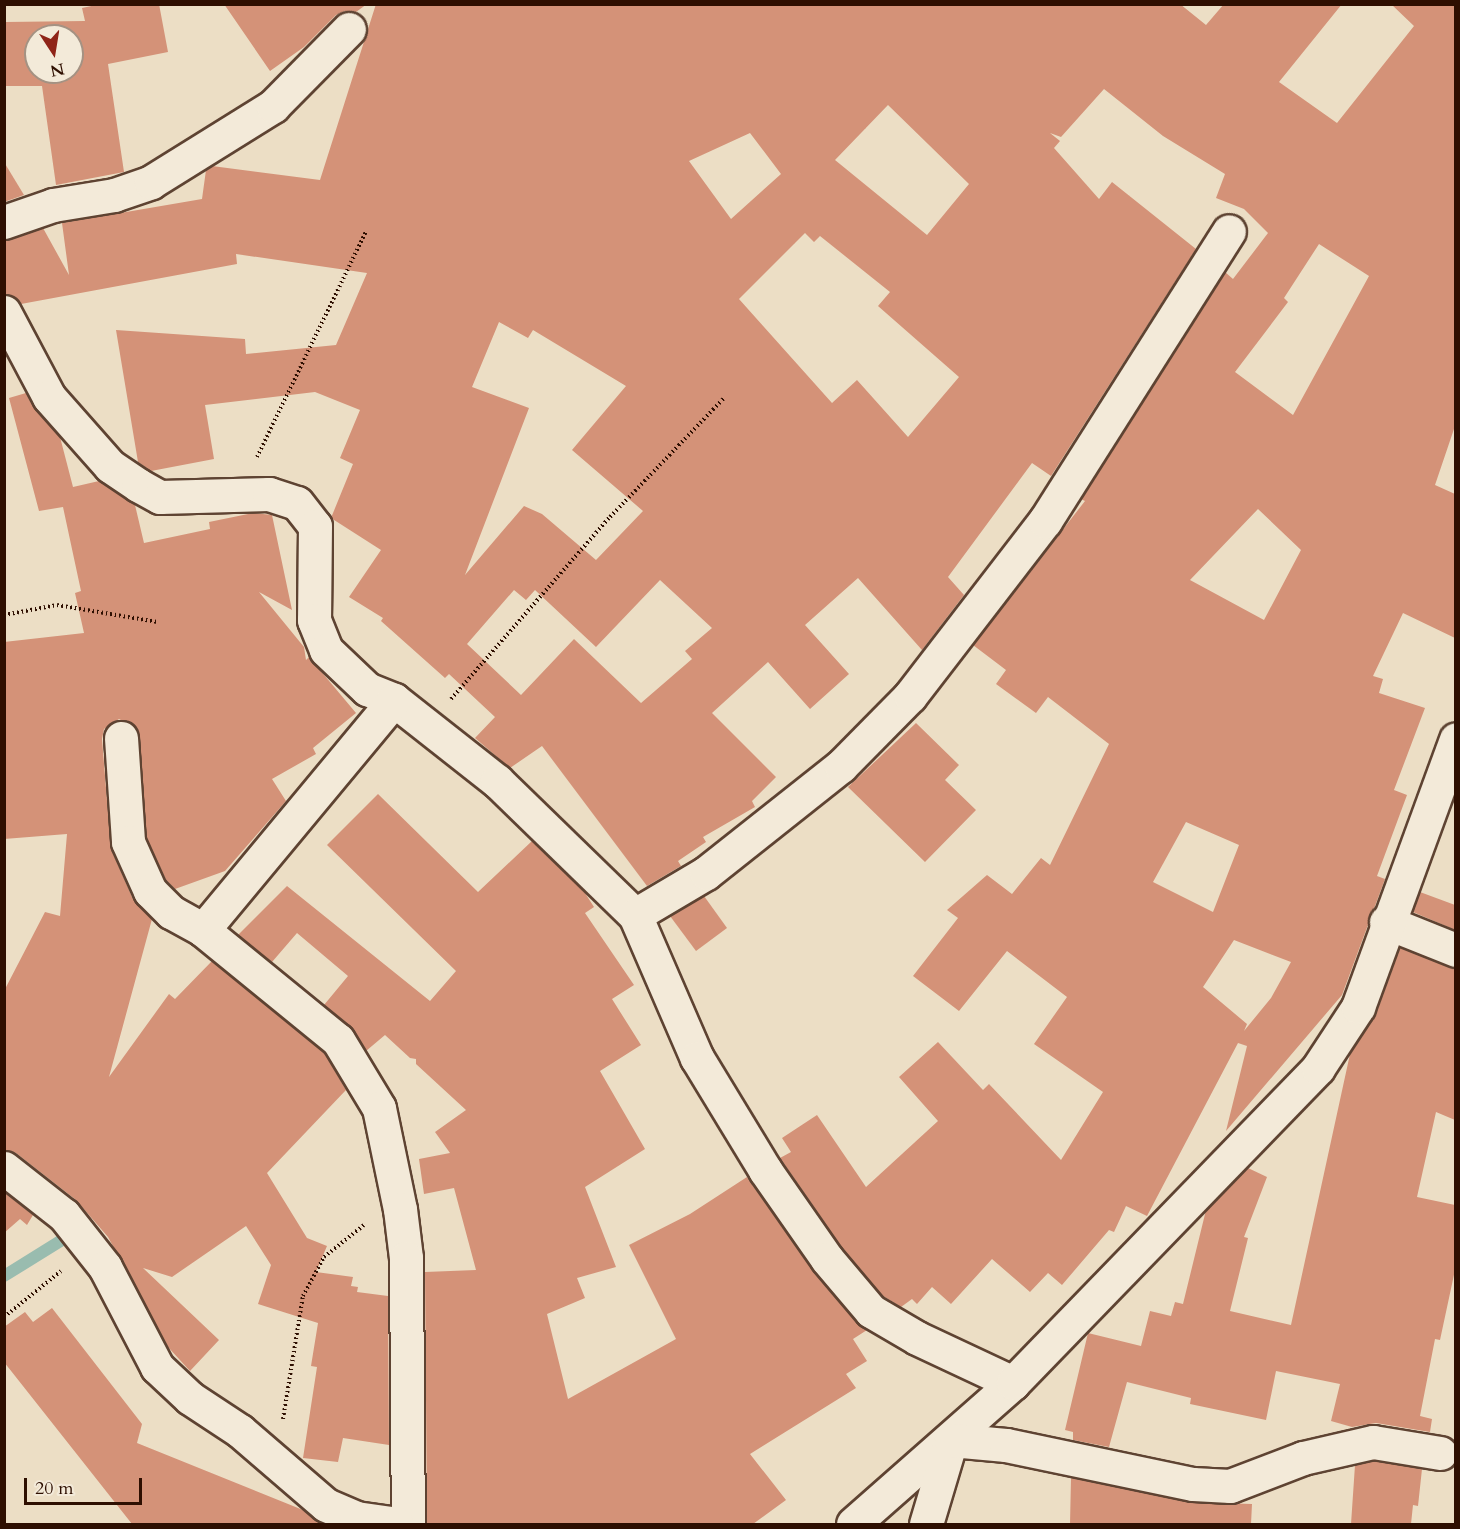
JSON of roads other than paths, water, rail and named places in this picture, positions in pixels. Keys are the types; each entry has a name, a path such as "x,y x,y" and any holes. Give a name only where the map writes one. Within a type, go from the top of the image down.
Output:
{"street":[{"path":"4,222 53,205 114,195 151,182 273,106 349,29"},
{"path":"635,915 706,873 841,766 910,696 1045,521 1229,231"},
{"path":"4,312 49,397 110,466 160,496 268,494 297,503 315,526 314,620 326,650 367,689 394,700 497,781 635,915 697,1058 765,1170 827,1260 871,1311 917,1338 1013,1383"},
{"path":"203,930 394,700"},
{"path":"121,738 128,842 150,891 171,912 203,930 338,1040 379,1108 400,1209 405,1258 408,1524"},
{"path":"853,1524 1013,1383 1318,1068 1358,1007 1386,922 1455,739"},
{"path":"1386,922 1455,950"},
{"path":"4,1168 64,1215 90,1248 128,1306 139,1338 157,1367 190,1398 280,1462 326,1505 356,1518 397,1524"},
{"path":"951,1440 1006,1445 1192,1484 1230,1486 1303,1458 1373,1442 1440,1453"},
{"path":"926,1524 951,1440"}],"waterway":[{"path":"4,1276 62,1240"}]}
